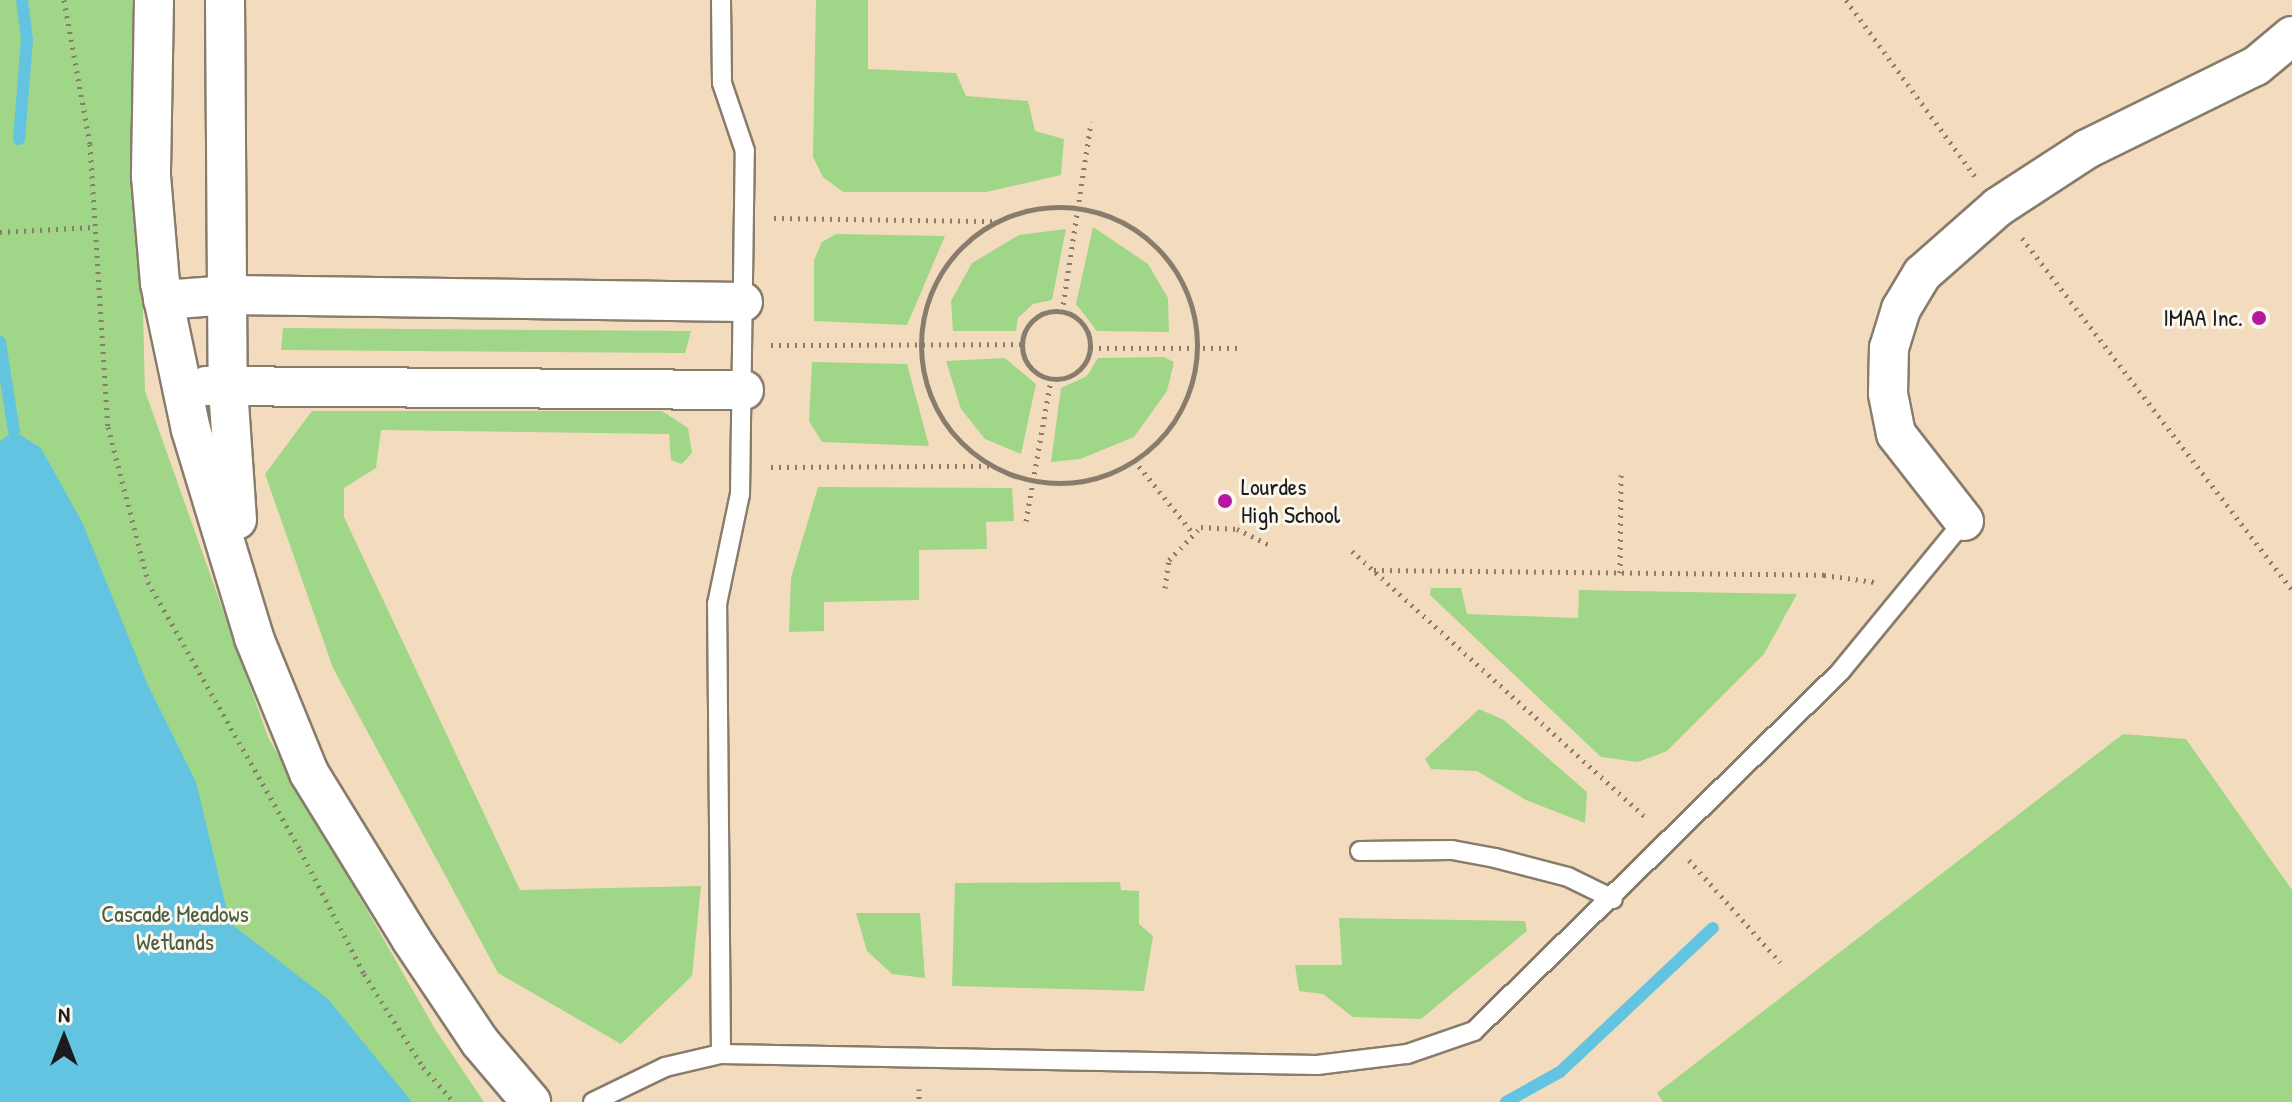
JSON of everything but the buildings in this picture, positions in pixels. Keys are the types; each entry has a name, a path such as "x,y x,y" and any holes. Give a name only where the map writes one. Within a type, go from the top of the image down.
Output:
{"street":[{"path":"154,0 151,176 163,300 179,384 254,638 309,773 419,952 480,1042 531,1102"},
{"path":"225,0 223,162 230,295 228,388 231,473 254,638"},
{"path":"1964,521 1896,434 1888,394 1889,348 1901,309 1922,274 1998,207 2087,149 2256,66 2292,36"},
{"path":"163,300 230,295 743,302"},
{"path":"179,384 228,388 744,390"}],"lane":[{"path":"721,0 722,83 745,151 741,467 717,604 721,1054"},
{"path":"593,1102 665,1067 721,1054 1317,1065 1407,1054 1474,1031 1613,899 1840,672 1964,521"},
{"path":"1360,851 1452,850 1495,858 1568,877 1613,899"}],"path":[{"path":"0,232 94,227 90,144 64,0"},
{"path":"1846,0 1998,207 2292,590"},
{"path":"1062,312 1091,122"},
{"path":"1078,209 1107,215 1147,237 1177,272 1195,314 1197,348 1185,404 1159,442 1134,460 1079,482 1034,482 990,466 955,438 930,399 921,344 924,309 943,267 975,235 1001,221 1016,213 1078,209"},
{"path":"743,218 1001,221"},
{"path":"1062,312 1085,326 1091,348 1073,376 1051,379 1032,369 1022,344 1035,318 1062,312"},
{"path":"743,345 1022,344"},
{"path":"1091,348 1238,348"},
{"path":"1026,521 1051,379"},
{"path":"1134,460 1192,532"},
{"path":"741,467 990,466"},
{"path":"1620,573 1621,475"},
{"path":"1165,588 1169,560 1192,532 1237,529 1270,545"},
{"path":"1352,551 1671,840 1780,962"},
{"path":"1373,570 1824,575 1909,586"}],"green space":[{"name":"Cascade Meadows Wetlands","path":"0,0 135,0 145,391 268,737 435,1029 484,1102 0,1102"},
{"path":"816,0 868,0 868,69 956,73 966,96 1028,101 1035,131 1064,139 1061,175 986,192 843,192 823,177 813,157"},
{"path":"1093,227 1148,264 1168,298 1169,332 1097,331 1076,304"},
{"path":"1066,229 1052,300 1033,304 1018,318 1016,331 953,331 951,301 972,263 1019,235"},
{"path":"836,234 945,236 907,325 814,321 814,260 822,242"},
{"path":"283,328 691,331 685,353 281,350"},
{"path":"1164,357 1174,362 1167,391 1134,437 1080,459 1051,462 1061,388 1087,376 1098,358"},
{"path":"1005,358 1036,384 1021,454 985,439 961,409 946,361"},
{"path":"812,362 907,364 929,446 822,442 809,421"},
{"path":"312,411 662,411 688,428 692,453 682,464 671,460 669,434 381,430 376,468 344,488 344,517 520,890 701,886 692,976 621,1044 498,973 333,668 265,474"},
{"path":"818,487 1012,488 1014,521 986,522 987,549 919,550 919,600 824,602 824,631 789,632 791,578"},
{"path":"1431,588 1461,588 1467,614 1578,618 1579,590 1797,594 1764,654 1667,751 1638,762 1601,757 1430,595"},
{"path":"1479,709 1504,720 1587,792 1585,823 1526,800 1477,771 1431,769 1425,759"},
{"path":"2123,734 2186,739 2292,890 2292,1102 1663,1102 1657,1093"},
{"path":"1120,882 1121,890 1139,891 1139,924 1153,936 1144,991 952,986 955,883"},
{"path":"856,913 920,913 925,978 892,974 867,951"},
{"path":"1339,918 1525,921 1527,931 1421,1019 1353,1017 1323,994 1299,991 1295,965 1342,965"}],"water":[{"path":"14,431 41,448 83,524 147,683 196,782 230,923 328,999 412,1102 0,1102 0,441"}],"waterway":[{"path":"19,139 27,40 22,0"},
{"path":"0,342 14,431"},
{"path":"1506,1102 1560,1072 1713,928"}],"place":[{"name":"IMAA Inc.","path":"2259,318"},
{"name":"Lourdes High School","path":"1225,501"}]}
